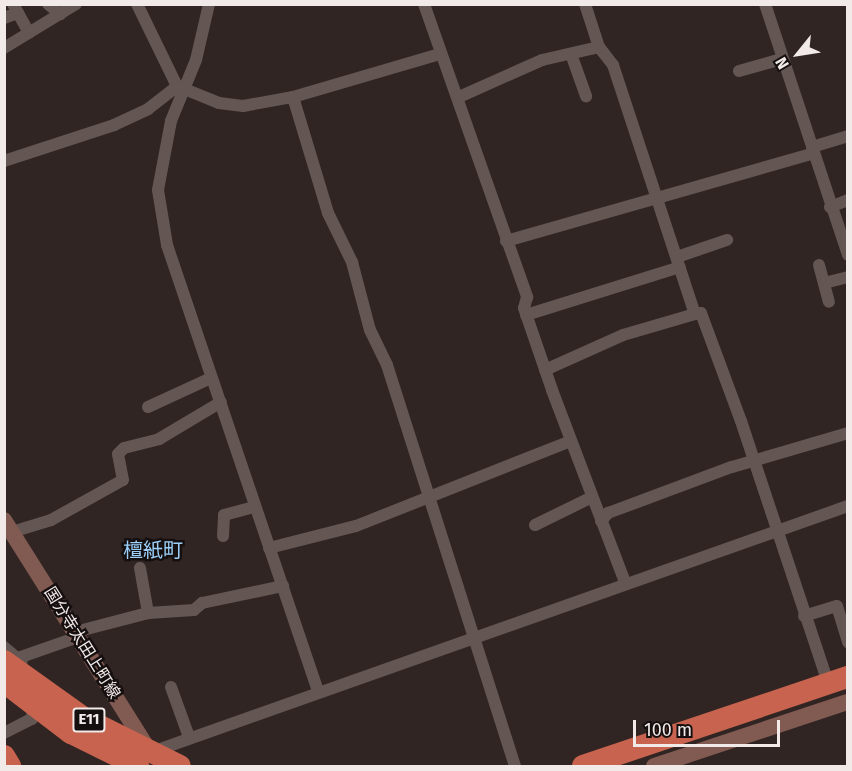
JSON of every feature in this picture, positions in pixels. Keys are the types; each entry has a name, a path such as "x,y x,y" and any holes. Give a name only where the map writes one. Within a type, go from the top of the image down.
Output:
{"highway":[{"name":"E11","path":"11,659 84,718 180,766"},
{"path":"583,766 837,676"},
{"name":"E11","path":"4,682 70,733 149,762"},
{"path":"623,766 848,690"},
{"path":"4,756 10,766"}],"main road":[{"name":"国分寺太田上町線","path":"8,526 76,635 149,762"},
{"path":"837,676 848,669"},
{"path":"654,766 848,702"},
{"path":"115,766 149,762"}],"street":[{"path":"48,4 60,14"},
{"path":"4,48 76,4"},
{"path":"137,4 180,88 243,106 293,97 440,54"},
{"path":"208,4 180,88 158,190 167,245 221,402 253,507 283,586 318,690"},
{"path":"424,4 440,54 459,97 506,241 527,297 526,315 545,370 590,498 602,521 625,582"},
{"path":"585,4 599,47 613,65 659,195 695,314"},
{"path":"765,4 847,254"},
{"path":"4,18 16,9 29,33"},
{"path":"459,97 542,60 599,47"},
{"path":"571,54 586,96"},
{"path":"740,71 783,58"},
{"path":"5,160 114,125 148,109 180,88"},
{"path":"293,97 328,213 352,262 370,330 387,365 425,496 515,766"},
{"path":"506,241 659,195 752,175 848,136"},
{"path":"830,207 848,200"},
{"path":"526,315 678,262 726,240"},
{"path":"819,265 829,302"},
{"path":"824,283 848,277"},
{"path":"545,370 623,335 701,313 804,616 837,676"},
{"path":"148,407 211,378"},
{"path":"8,526 51,520 123,480 118,454 124,448 159,439 221,402"},
{"path":"602,521 608,513 848,433"},
{"path":"269,548 356,526 425,496 571,441"},
{"path":"536,525 590,498"},
{"path":"149,762 189,737 472,634 848,506"},
{"path":"223,536 224,514 253,507"},
{"path":"140,568 148,613"},
{"path":"11,659 76,635 148,613 194,610 202,603 283,586"},
{"path":"804,616 837,606 848,642"},
{"path":"4,647 11,659 28,673 34,714 4,733"},
{"path":"171,687 189,737"}],"district":[{"name":"檀紙町","path":"153,550"}]}
